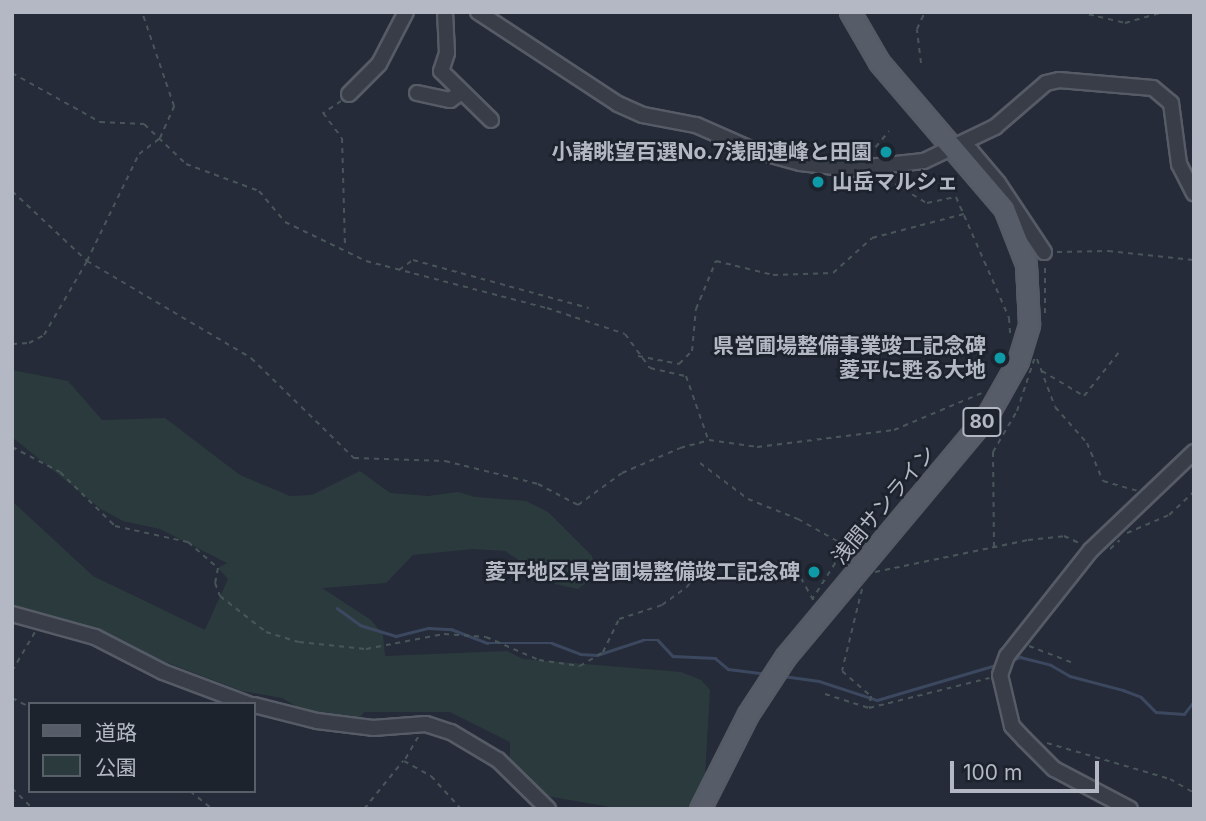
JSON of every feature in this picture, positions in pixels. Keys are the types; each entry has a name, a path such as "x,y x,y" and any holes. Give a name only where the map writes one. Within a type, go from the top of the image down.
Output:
{"main road":[{"name":"浅間サンライン","path":"701,809 748,714 817,606 958,452 1007,383 1023,351 1030,294 1017,235 1004,208 957,145 879,62 850,12"}],"street":[{"path":"349,94 379,64 407,12"},
{"path":"444,12 447,54 441,71 491,120"},
{"path":"478,12 618,104 643,115 696,125 753,150 800,163 854,168 924,161 995,127 1046,83 1059,80 1153,88 1171,103 1179,164 1194,193"},
{"path":"417,93 450,100 462,92"},
{"path":"957,145 971,151 998,183 1044,252"},
{"path":"1130,809 1054,769 1024,739 1012,726 1000,675 1018,642 1093,548 1164,484 1194,452"},
{"path":"12,614 95,637 163,672 243,702"},
{"path":"256,706 302,719 373,728 426,724 451,732 498,760 548,809"}],"path":[{"path":"12,344 29,343 44,335 87,261 139,154 160,138 174,106 142,12"},
{"path":"921,63 917,29 925,12"},
{"path":"1079,12 1089,18 1125,23 1163,12"},
{"path":"1089,12 1089,18"},
{"path":"12,73 100,122 144,124 186,164 223,182 259,191 285,222 345,248 366,261 547,308 625,334 637,355 650,368 686,376 709,440"},
{"path":"345,248 342,138 323,114 349,94"},
{"path":"889,131 850,174 895,184 927,203 956,197 1023,351 1041,371 1084,396 1121,351"},
{"path":"12,191 87,261 251,358 354,458 445,461 538,484 579,505 622,473 709,440 757,447 894,430 1007,383"},
{"path":"637,355 679,364 692,351 696,309 716,261 773,275 833,274 872,238 964,214"},
{"path":"1045,313 1048,285 1044,252 1108,251 1194,260"},
{"path":"398,270 413,260 589,308"},
{"path":"994,548 993,452 1017,411 1023,351"},
{"path":"1041,371 1055,407 1087,443 1103,481 1134,491 1164,484"},
{"path":"12,447 60,472 115,526 188,542 218,568 215,583 220,596 266,632 299,642 366,649 444,634 486,637 539,660 580,666 603,652 619,619 662,605 687,587 698,571 720,564 787,570 801,578 817,606"},
{"path":"700,463 748,499 798,519 845,546 817,606"},
{"path":"871,573 1065,536 1093,548 1112,550 1125,534 1169,515 1194,492"},
{"path":"867,582 842,671 871,696 869,708"},
{"path":"12,671 41,622"},
{"path":"1018,642 1073,663"},
{"path":"825,694 869,708 1000,675"},
{"path":"12,698 28,706"},
{"path":"364,809 404,761 426,724"},
{"path":"1046,743 1171,779 1194,793"},
{"path":"404,761 431,776 461,809"},
{"path":"12,788 33,809"},
{"path":"192,793 212,809"}],"green space":[{"path":"12,370 68,381 102,420 165,418 240,475 290,496 312,495 360,471 390,493 428,496 458,492 475,497 526,501 548,512 592,556 596,575 578,589 555,584 505,551 473,549 413,555 386,583 322,588 371,620 383,635 385,656 507,651 523,659 681,672 701,680 710,690 703,809 622,809 541,795 510,773 510,742 450,712 364,712 355,725 326,723 282,698 242,691 12,604 12,501 93,576 205,630 228,579 218,568 227,563 160,529 123,521 101,509 12,437"}],"waterway":[{"path":"337,608 360,625 396,636 429,628 451,629 487,643 552,643 580,654 597,655 643,640 658,640 673,656 715,658 728,669 766,674"},
{"path":"1012,660 1020,657 1051,665 1070,676 1123,690 1141,697 1156,712 1184,714 1194,701"},
{"path":"783,676 819,681 877,700 999,664"}],"place":[{"name":"小諸眺望百選No.7浅間連峰と田園","path":"886,152"},
{"name":"山岳マルシェ","path":"818,182"},
{"name":"県営圃場整備事業竣工記念碑 菱平に甦る大地","path":"1000,358"},
{"name":"菱平地区県営圃場整備竣工記念碑","path":"814,572"}]}
